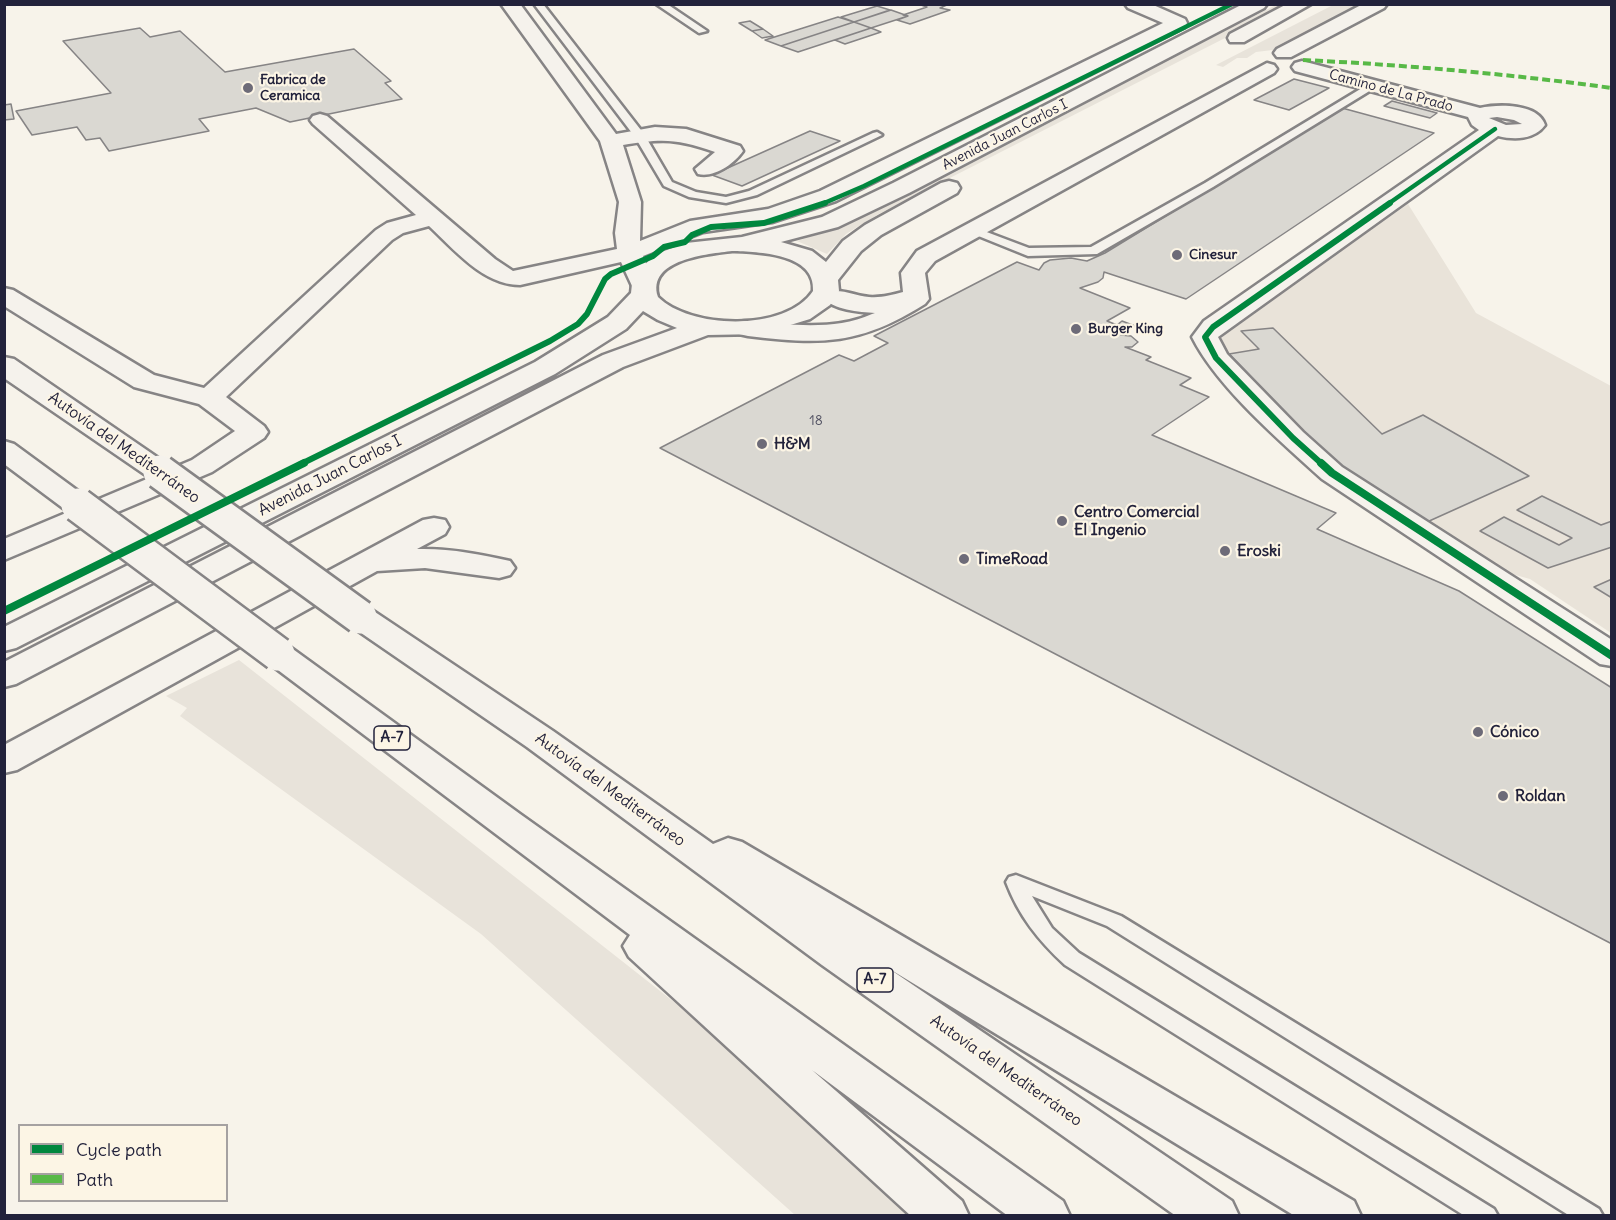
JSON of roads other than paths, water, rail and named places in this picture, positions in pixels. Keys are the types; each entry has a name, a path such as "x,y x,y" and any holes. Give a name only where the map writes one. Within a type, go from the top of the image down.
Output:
{"main road":[{"path":"510,4 611,141 630,202 627,233 630,253 648,302 667,316 705,327 748,328 787,333 839,331 874,324 916,299 913,273 926,256 1378,4"},
{"path":"320,120 486,264 508,278 532,277 630,253 698,226 772,215 828,196 1178,23 1134,4"},
{"name":"Avenida Juan Carlos I","path":"4,641 545,368 617,323 643,289 654,267 676,254 703,247 738,244 830,222 911,183 1258,4"},
{"path":"1223,45 1302,4"},
{"name":"Camino de La Prado","path":"1275,61 1286,70 1302,67 1372,85 1488,122 1213,327 1205,337 1216,358 1293,438 1332,473 1611,656"},
{"path":"611,141 655,133 686,135 732,151 706,169"},
{"path":"748,328 769,325 802,314 821,300 826,290 831,288 852,246 873,230 972,177"},
{"path":"630,202 648,223 673,236 779,249 802,256 820,269 831,288 849,302 885,304 901,301 915,286"},
{"path":"209,398 384,235 395,228 433,218"},
{"path":"4,295 144,381 209,398 254,432 202,466 4,551"},
{"path":"4,676 613,361 705,327"},
{"name":"Autovía del Mediterráneo","path":"4,365 160,472 360,617 540,739 837,954 1215,1215"},
{"name":"A-7","path":"4,450 506,823 1046,1215"},
{"path":"4,761 434,527"},
{"path":"363,566 400,558 447,558 499,568"},
{"path":"540,739 1337,1215"},
{"path":"506,823 945,1215"}],"lane":[{"path":"538,4 640,136 668,184 693,195 726,200 753,193 877,135"},
{"path":"660,4 702,31"},
{"path":"972,231 1028,252 1093,252 1209,185 1372,85"},
{"path":"1486,1215 1072,959 1044,934 1026,909 1016,882 1114,921 1591,1215"}],"place":[{"name":"Fabrica de Ceramica","path":"248,88"},
{"name":"Cinesur","path":"1177,255"},
{"name":"Burger King","path":"1076,329"},
{"name":"H&M","path":"762,444"},
{"name":"Centro Comercial El Ingenio","path":"1062,521"},
{"name":"Eroski","path":"1225,551"},
{"name":"TimeRoad","path":"964,559"},
{"name":"Cónico","path":"1478,732"},
{"name":"Roldan","path":"1503,796"}]}
